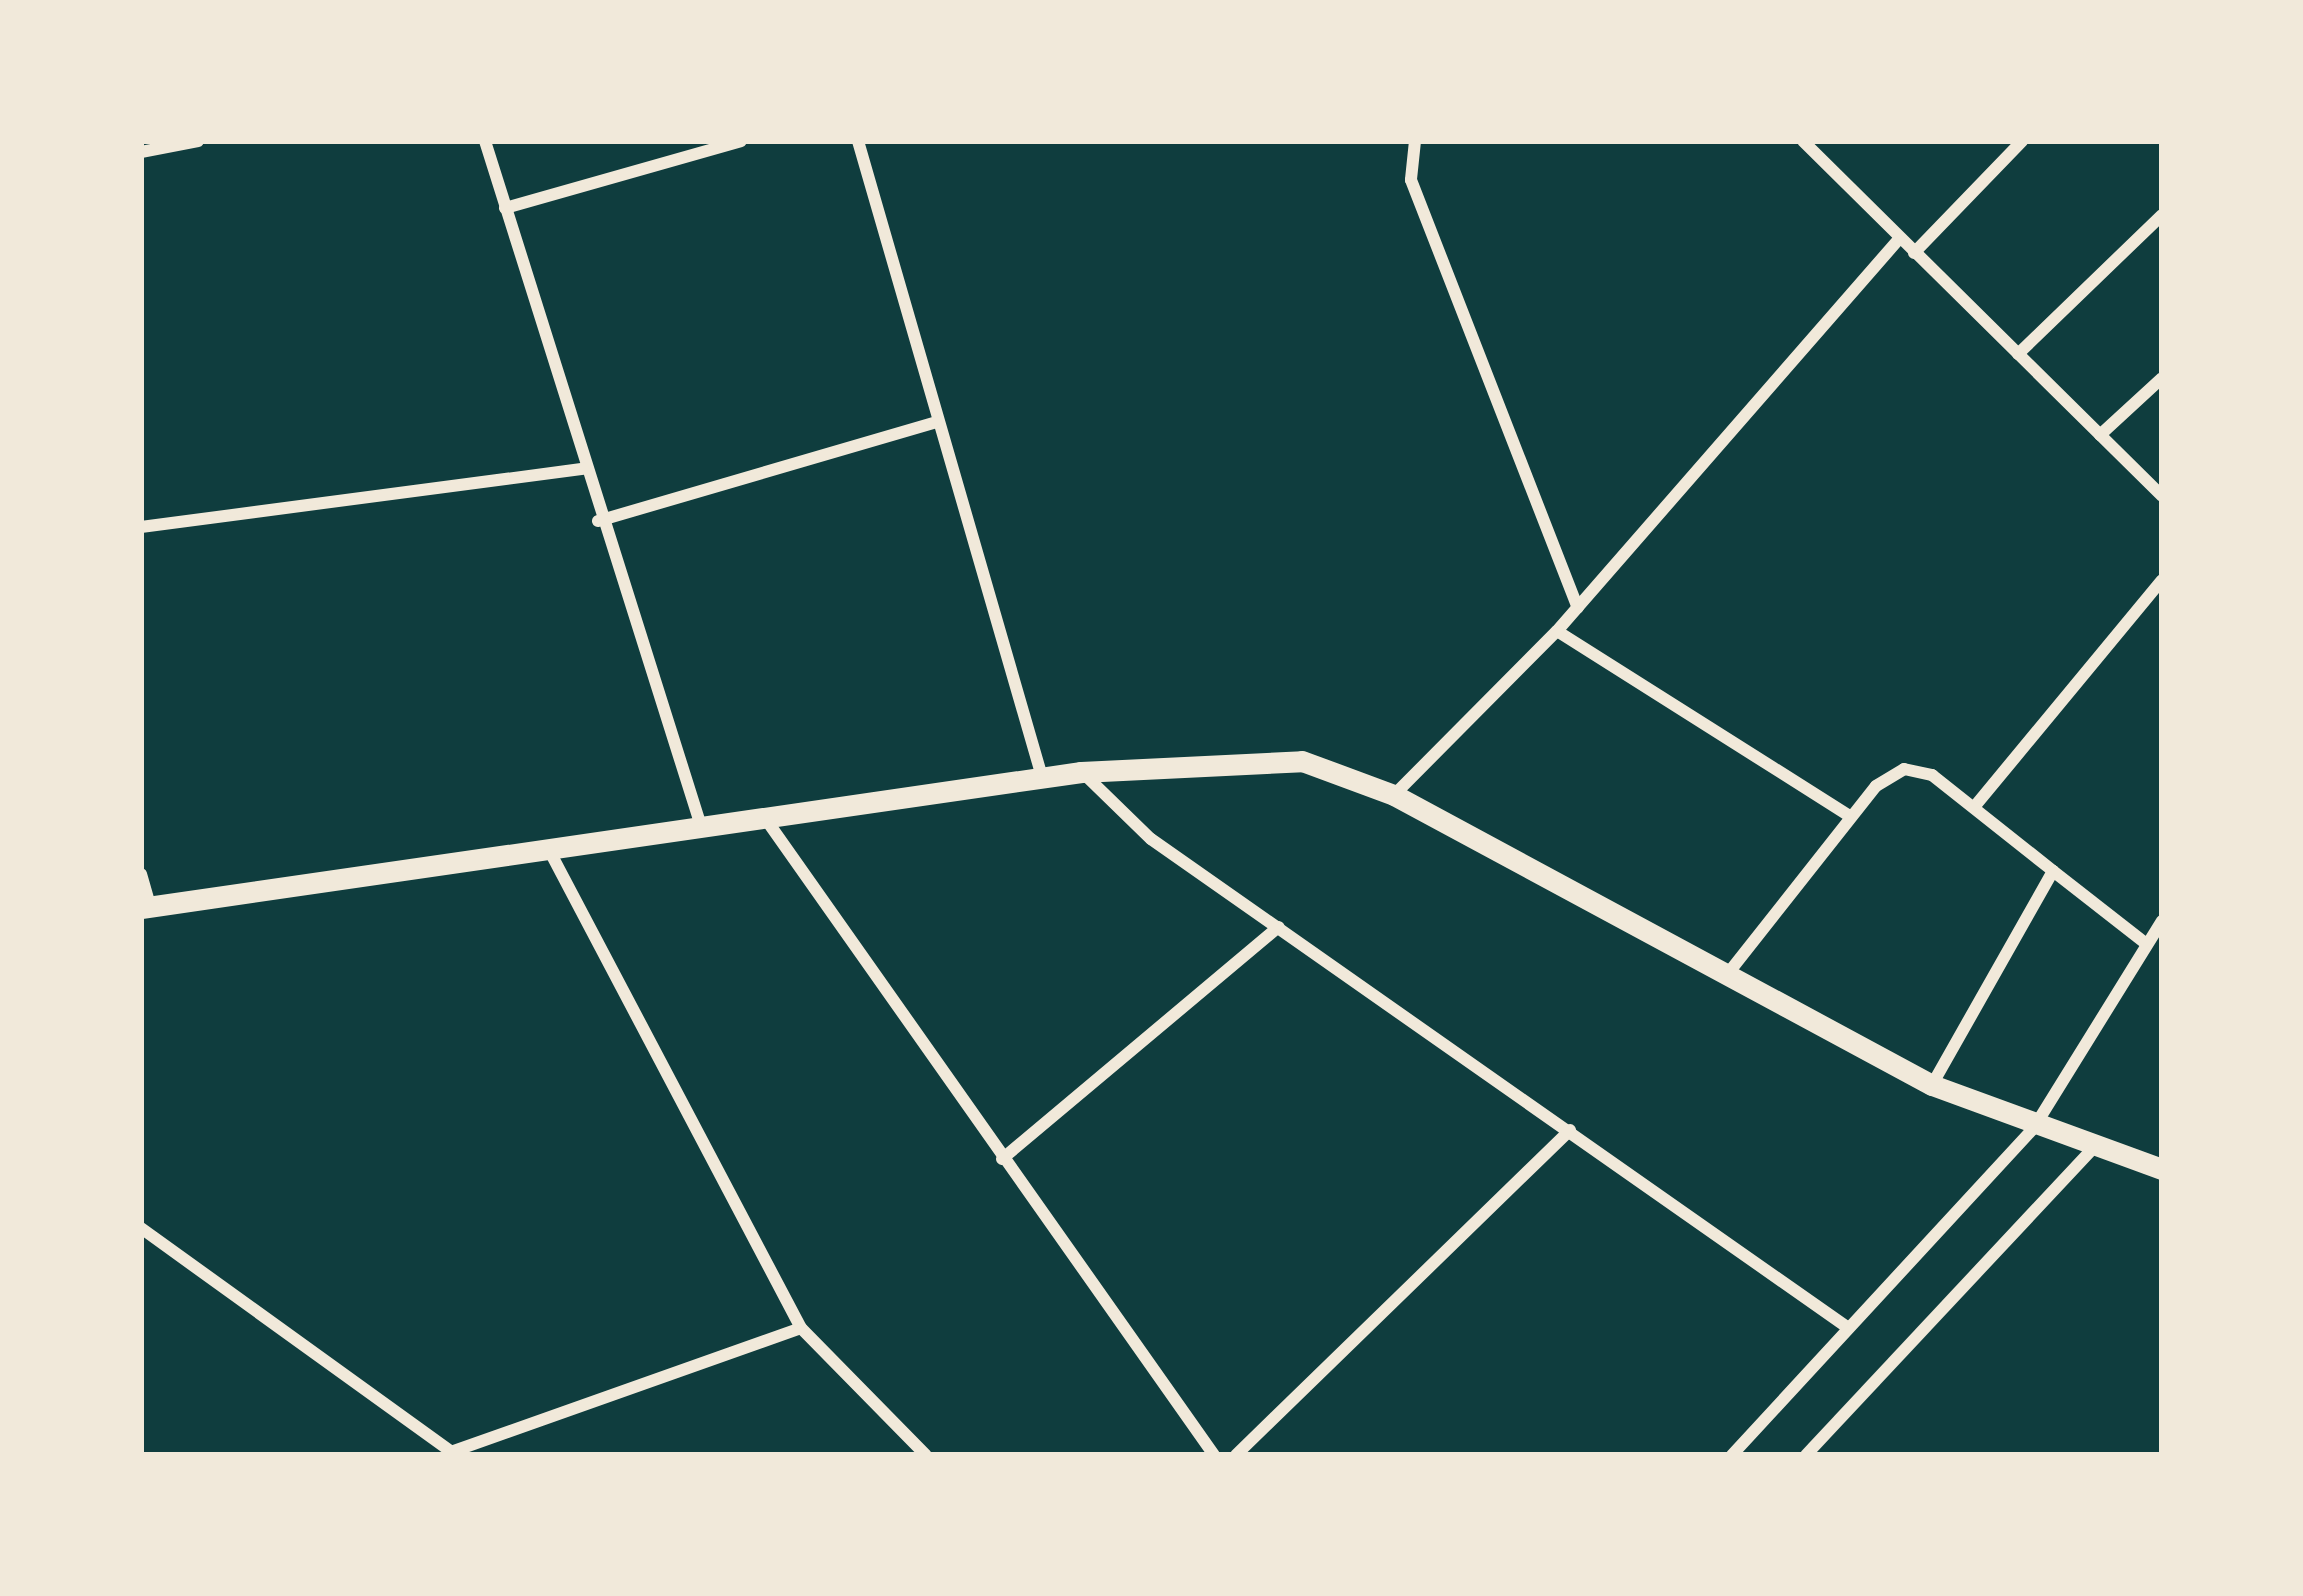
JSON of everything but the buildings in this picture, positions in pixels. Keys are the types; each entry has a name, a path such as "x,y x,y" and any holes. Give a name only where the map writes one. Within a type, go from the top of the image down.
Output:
{"street":[{"path":"141,152 198,141"},
{"path":"485,141 598,521 701,826"},
{"path":"505,208 741,141"},
{"path":"858,141 1042,777"},
{"path":"1414,141 1411,180 1577,608"},
{"path":"1803,141 2162,496"},
{"path":"1914,253 2007,148 2022,141"},
{"path":"2018,355 2162,214"},
{"path":"1394,795 1557,631 1899,239"},
{"path":"2100,435 2162,378"},
{"path":"598,521 936,422"},
{"path":"141,527 583,470"},
{"path":"1975,806 2159,590"},
{"path":"1557,631 1848,814"},
{"path":"141,874 146,907 1042,777 1252,756 1394,795 1722,981 1932,1085 2033,1129 2162,1169"},
{"path":"1722,981 1848,814 1904,769 1975,806 2145,943"},
{"path":"1082,772 1150,839 1847,1327"},
{"path":"765,818 1214,1455"},
{"path":"548,848 801,1328 926,1455"},
{"path":"1932,1085 2054,871"},
{"path":"1732,1455 2033,1129 2162,921"},
{"path":"1002,1160 1278,927"},
{"path":"1236,1455 1570,1130"},
{"path":"1806,1455 2092,1149"},
{"path":"141,1228 453,1453 801,1328"}]}
